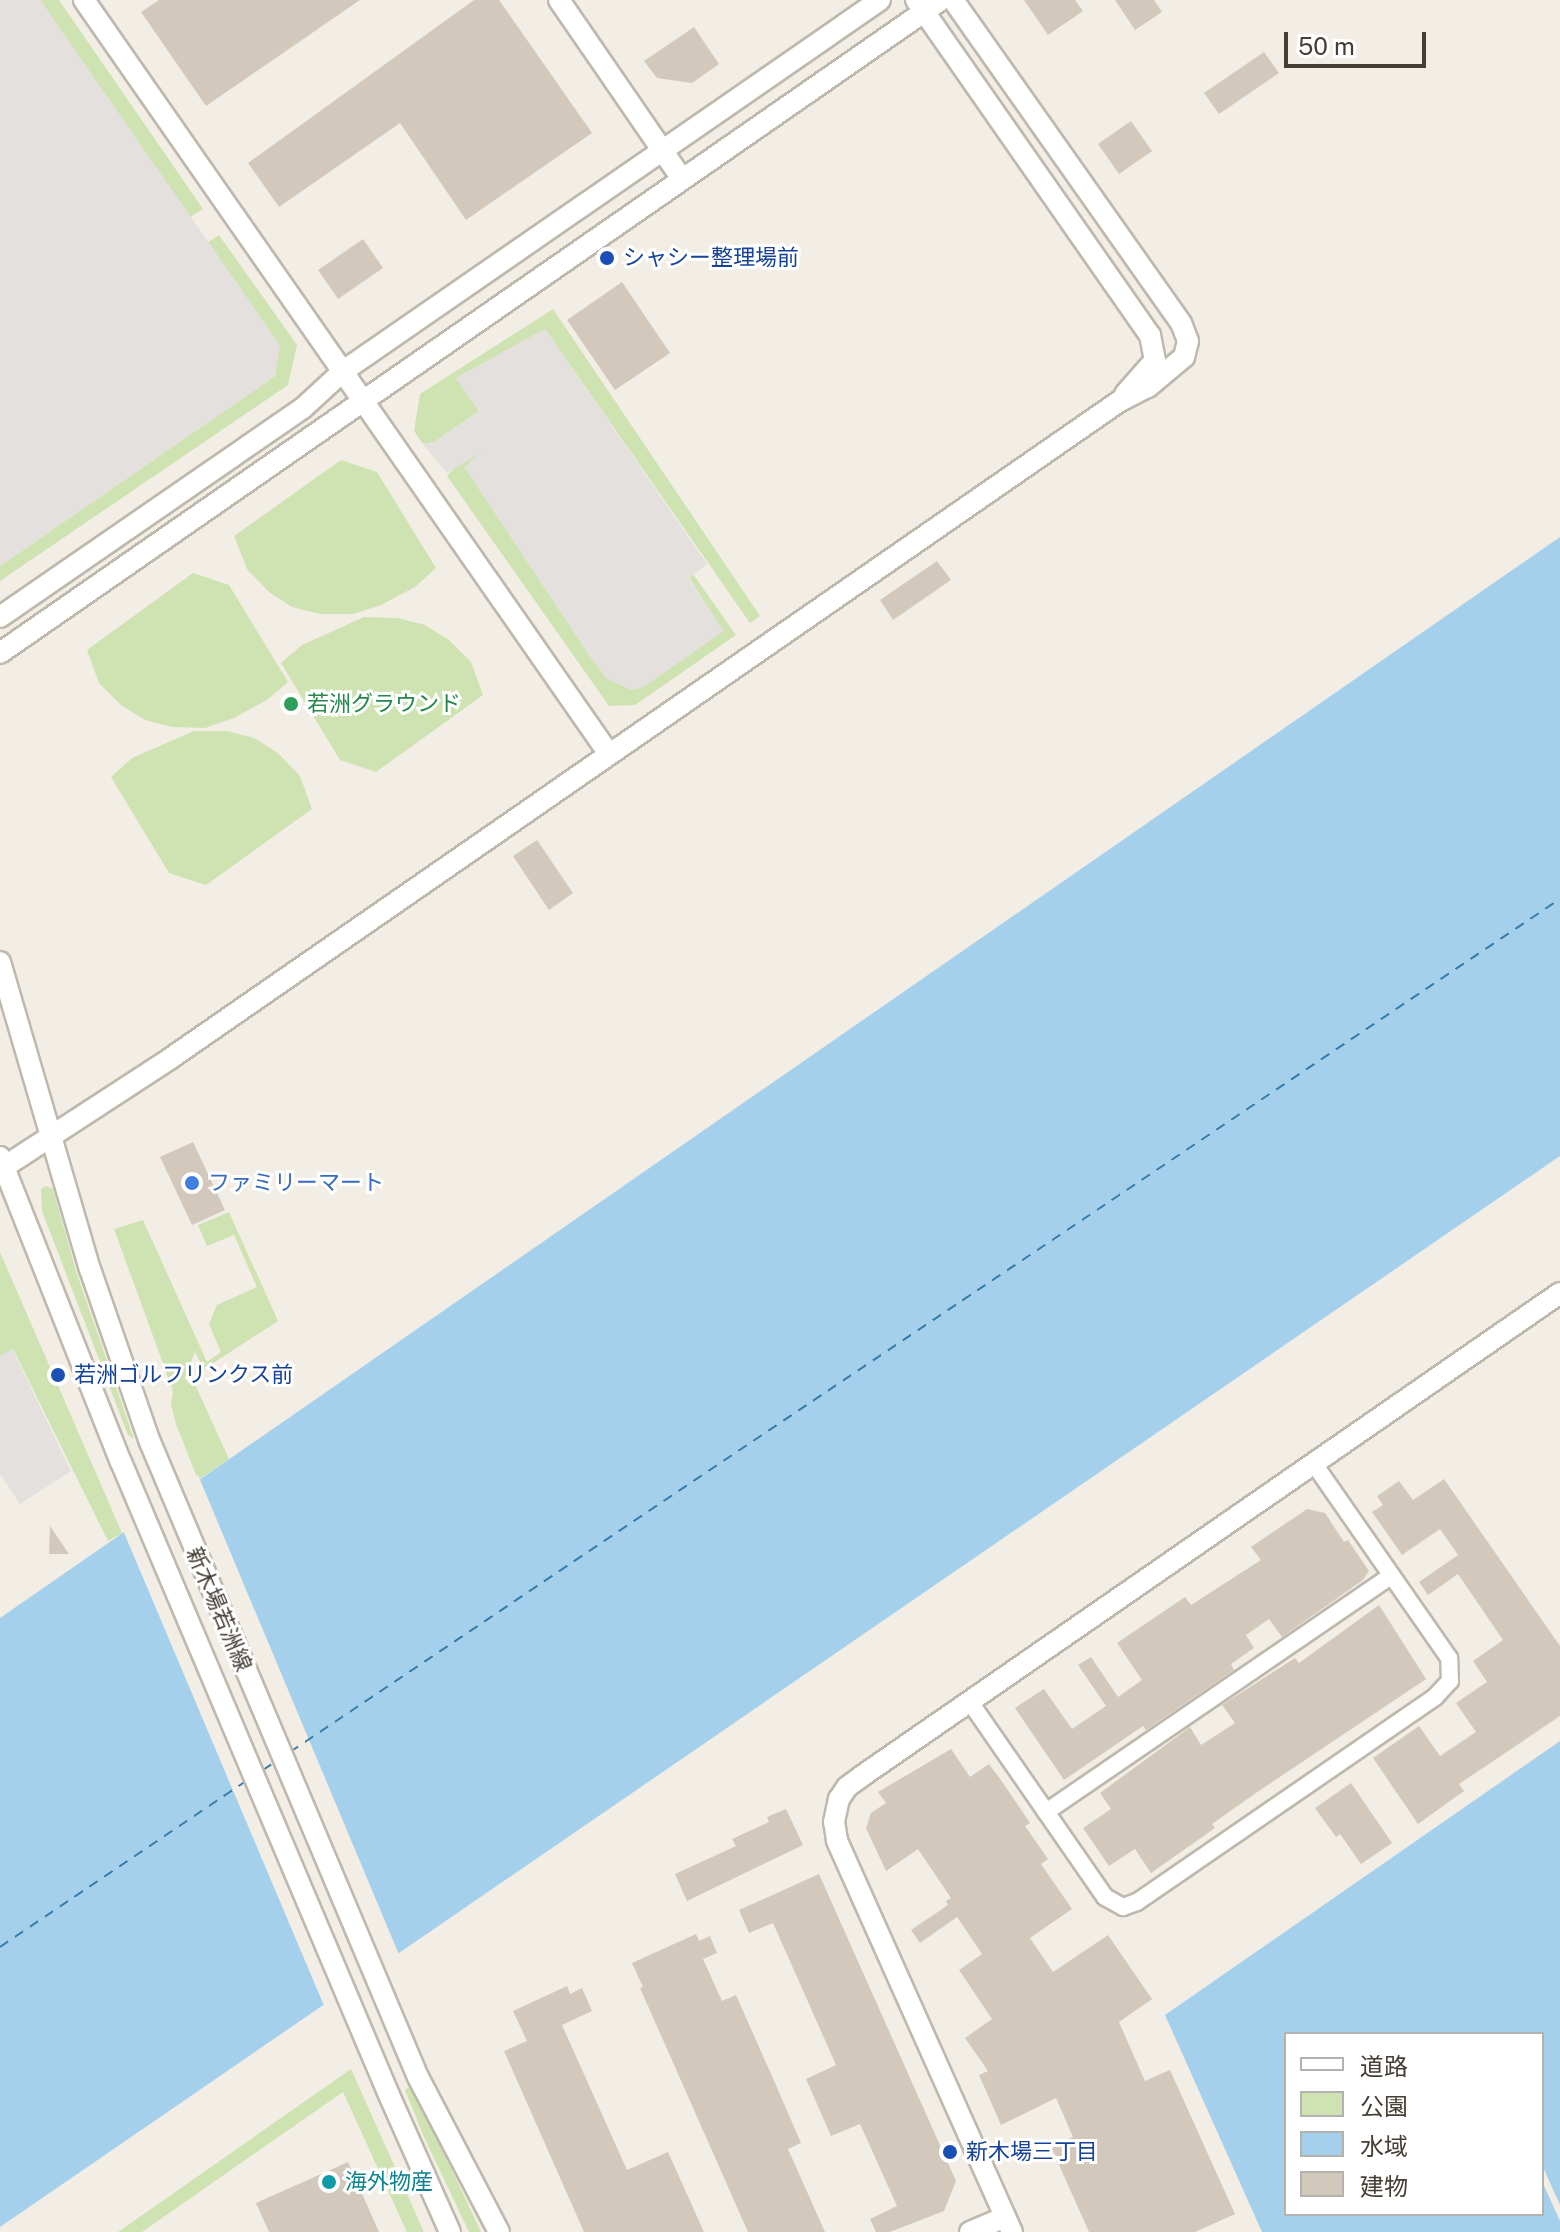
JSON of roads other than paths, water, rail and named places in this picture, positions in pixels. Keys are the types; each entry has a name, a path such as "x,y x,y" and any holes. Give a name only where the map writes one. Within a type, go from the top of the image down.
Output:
{"street":[{"path":"84,0 609,754"},
{"path":"559,0 682,179"},
{"path":"0,617 303,408 342,372 880,0"},
{"path":"2,1162 52,1137 1120,401 1160,380 1184,357 1188,341 1181,323 953,0"},
{"path":"0,653 364,402 927,4 1150,335 1155,360 1120,401"},
{"name":"新木場若洲線","path":"0,962 94,1282 150,1442 418,2077 499,2232"},
{"name":"新木場若洲線","path":"2,1162 121,1462 450,2232"},
{"path":"970,2232 1008,2224 837,1840 834,1822 839,1799 847,1787 1560,1293"},
{"path":"970,1702 1111,1902 1130,1906 1435,1697 1450,1681 1449,1658 1314,1464"},
{"path":"1046,1812 1391,1576"}],"water":[{"path":"1560,537 1560,1156 0,2227 0,1618"},
{"path":"1560,1741 1560,2232 1262,2232 1165,2015"}],"place":[{"name":"シャシー整理場前","path":"607,258"},
{"name":"若洲グラウンド","path":"291,704"},
{"name":"ファミリーマート","path":"192,1183"},
{"name":"若洲ゴルフリンクス前","path":"58,1375"},
{"name":"新木場三丁目","path":"950,2152"},
{"name":"海外物産","path":"329,2182"}]}
